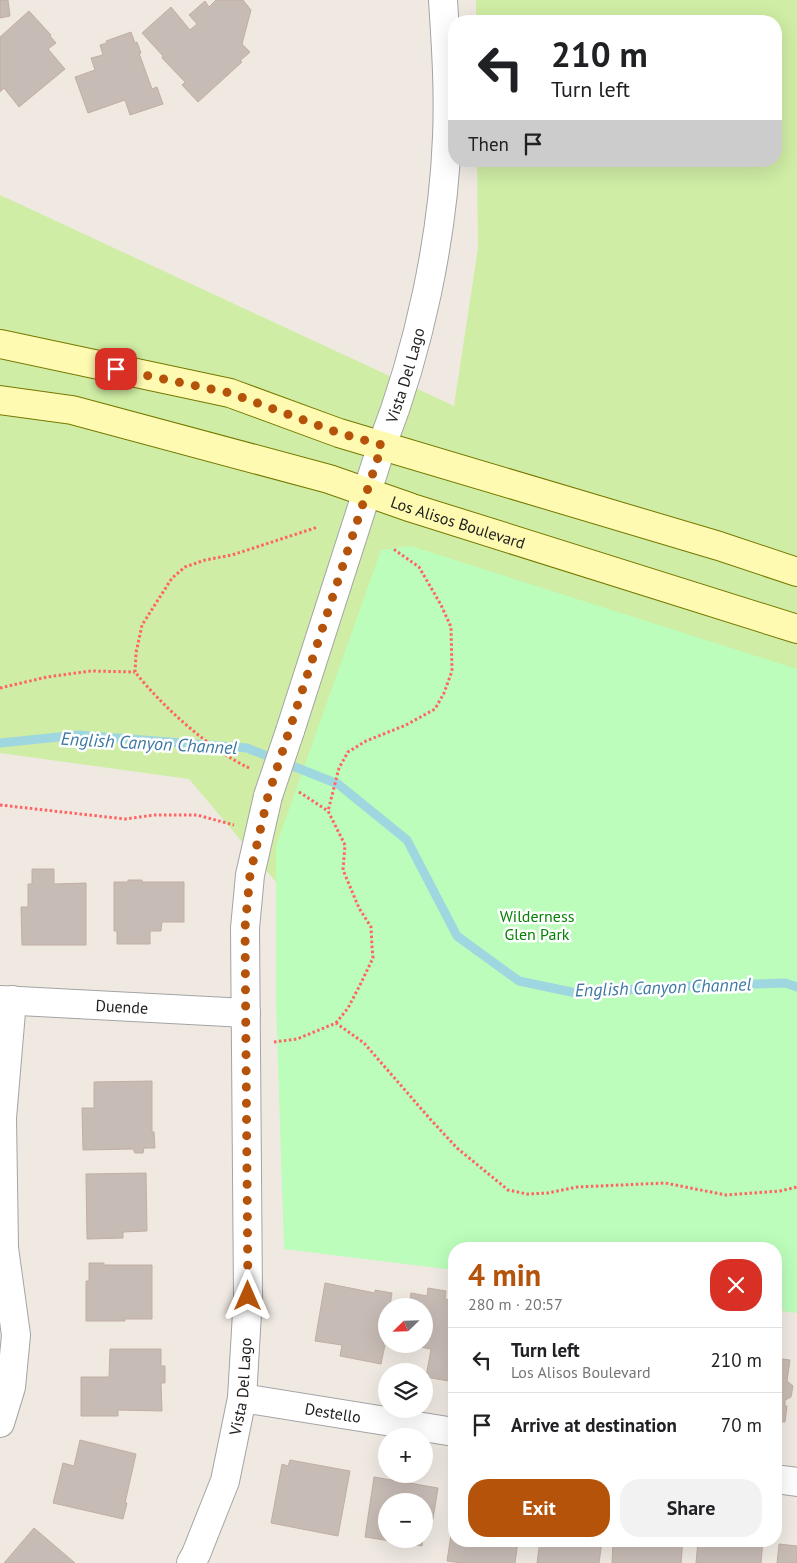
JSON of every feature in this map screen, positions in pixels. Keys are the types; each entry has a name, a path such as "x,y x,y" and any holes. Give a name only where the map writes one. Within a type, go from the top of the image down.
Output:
{"main road":[{"path":"0,344 230,393 339,433 719,546 797,572"},
{"name":"Los Alisos Boulevard","path":"0,400 72,410 330,479 367,493 797,629"}],"street":[{"name":"Vista Del Lago","path":"191,1563 225,1481 242,1398 248,1296 245,928 250,875 268,796 382,445 397,407 418,330 435,253 442,201 447,138 448,72 443,0"},
{"name":"Duende","path":"6,1000 246,1013"},
{"path":"0,1423 11,1387 16,1336 4,1248 2,1118 6,1000"},
{"name":"Destello","path":"242,1398 448,1431"},
{"path":"782,1480 797,1482"}],"path":[{"path":"225,754 200,735 149,690 135,672 136,653 142,626 172,578 185,567 205,560 232,555 318,527"},
{"path":"246,1046 297,1039 336,1023 348,1008 373,958 371,927 359,908 343,870 345,845 328,811 331,797 339,768 348,752 366,741 435,709 444,693 452,671 451,627 441,605 419,567 392,548"},
{"path":"0,688 47,677 91,671 135,672"},
{"path":"0,805 125,819 154,815 197,815 218,820"},
{"path":"336,1023 364,1042 430,1120 457,1148 508,1190 527,1194 548,1193 577,1187 665,1183 726,1194 780,1191 797,1187"}],"green space":[{"path":"476,0 797,0 797,1273 782,1257 782,1242 484,1242 314,927 189,779 0,753 0,195 454,406 478,248 477,167 782,167 782,15 476,15"},
{"name":"Wilderness Glen Park","path":"411,546 797,669 797,1313 782,1311 782,1242 448,1242 448,1269 284,1249 276,1004 276,846 381,550"}],"building":[{"path":"0,0 8,0 10,16 0,18"},
{"path":"216,0 243,0 251,10 242,44 250,52 240,61 242,62 198,102 182,85 185,82 142,33 171,7 190,30 197,24 189,15 205,1 209,7"},
{"path":"29,11 56,43 48,49 65,69 19,107 4,88 0,92 0,37"},
{"path":"131,32 135,43 137,42 152,89 157,87 163,104 130,115 125,100 88,113 75,77 95,70 91,58 103,55 100,45"},
{"path":"32,869 54,869 54,884 86,883 86,945 22,945 21,907 28,907 28,884 32,884"},
{"path":"128,880 184,882 184,922 162,922 161,931 150,931 150,944 117,944 117,931 114,931 114,882 128,882"},
{"path":"152,1081 152,1132 154,1132 155,1148 144,1148 143,1153 135,1153 133,1149 83,1150 82,1108 94,1108 94,1082"},
{"path":"146,1173 147,1231 123,1232 123,1238 87,1239 86,1174"},
{"path":"89,1263 104,1263 104,1265 152,1265 152,1319 86,1321 86,1281 89,1281"},
{"path":"325,1283 375,1293 375,1290 392,1293 391,1298 378,1298 378,1353 383,1353 381,1363 340,1356 342,1345 315,1341"},
{"path":"428,1288 446,1291 445,1299 448,1300 448,1381 433,1378 433,1363 428,1363 430,1353 433,1353 433,1298 410,1298 411,1293 427,1296"},
{"path":"110,1349 161,1349 161,1366 165,1366 165,1383 161,1383 162,1411 118,1410 118,1416 81,1416 81,1377 109,1377"},
{"path":"782,1359 790,1360 787,1381 793,1386 791,1397 785,1400 785,1406 787,1406 785,1422 782,1422"},
{"path":"80,1440 136,1454 123,1519 53,1503 63,1463 74,1466"},
{"path":"290,1460 350,1471 338,1536 271,1523 282,1464 288,1466"},
{"path":"374,1477 378,1478 378,1483 409,1483 438,1488 433,1519 433,1493 378,1493 378,1539 365,1537"},
{"path":"34,1528 75,1563 4,1563"},
{"path":"782,1544 797,1546 797,1563 777,1563 779,1547 782,1547"},
{"path":"449,1547 517,1547 515,1563 462,1563 447,1561"},
{"path":"539,1547 601,1547 599,1563 537,1563"},
{"path":"613,1547 682,1547 681,1563 612,1563"},
{"path":"697,1547 762,1547 761,1563 696,1563"}],"waterway":[{"name":"English Canyon Channel","path":"0,743 78,735 247,748 338,784 407,840 457,936 519,981 576,993 690,986 785,983 797,987"}],"route":[{"path":"116,369 230,393 339,433 382,445 268,796 250,875 245,928 248,1296"}]}
